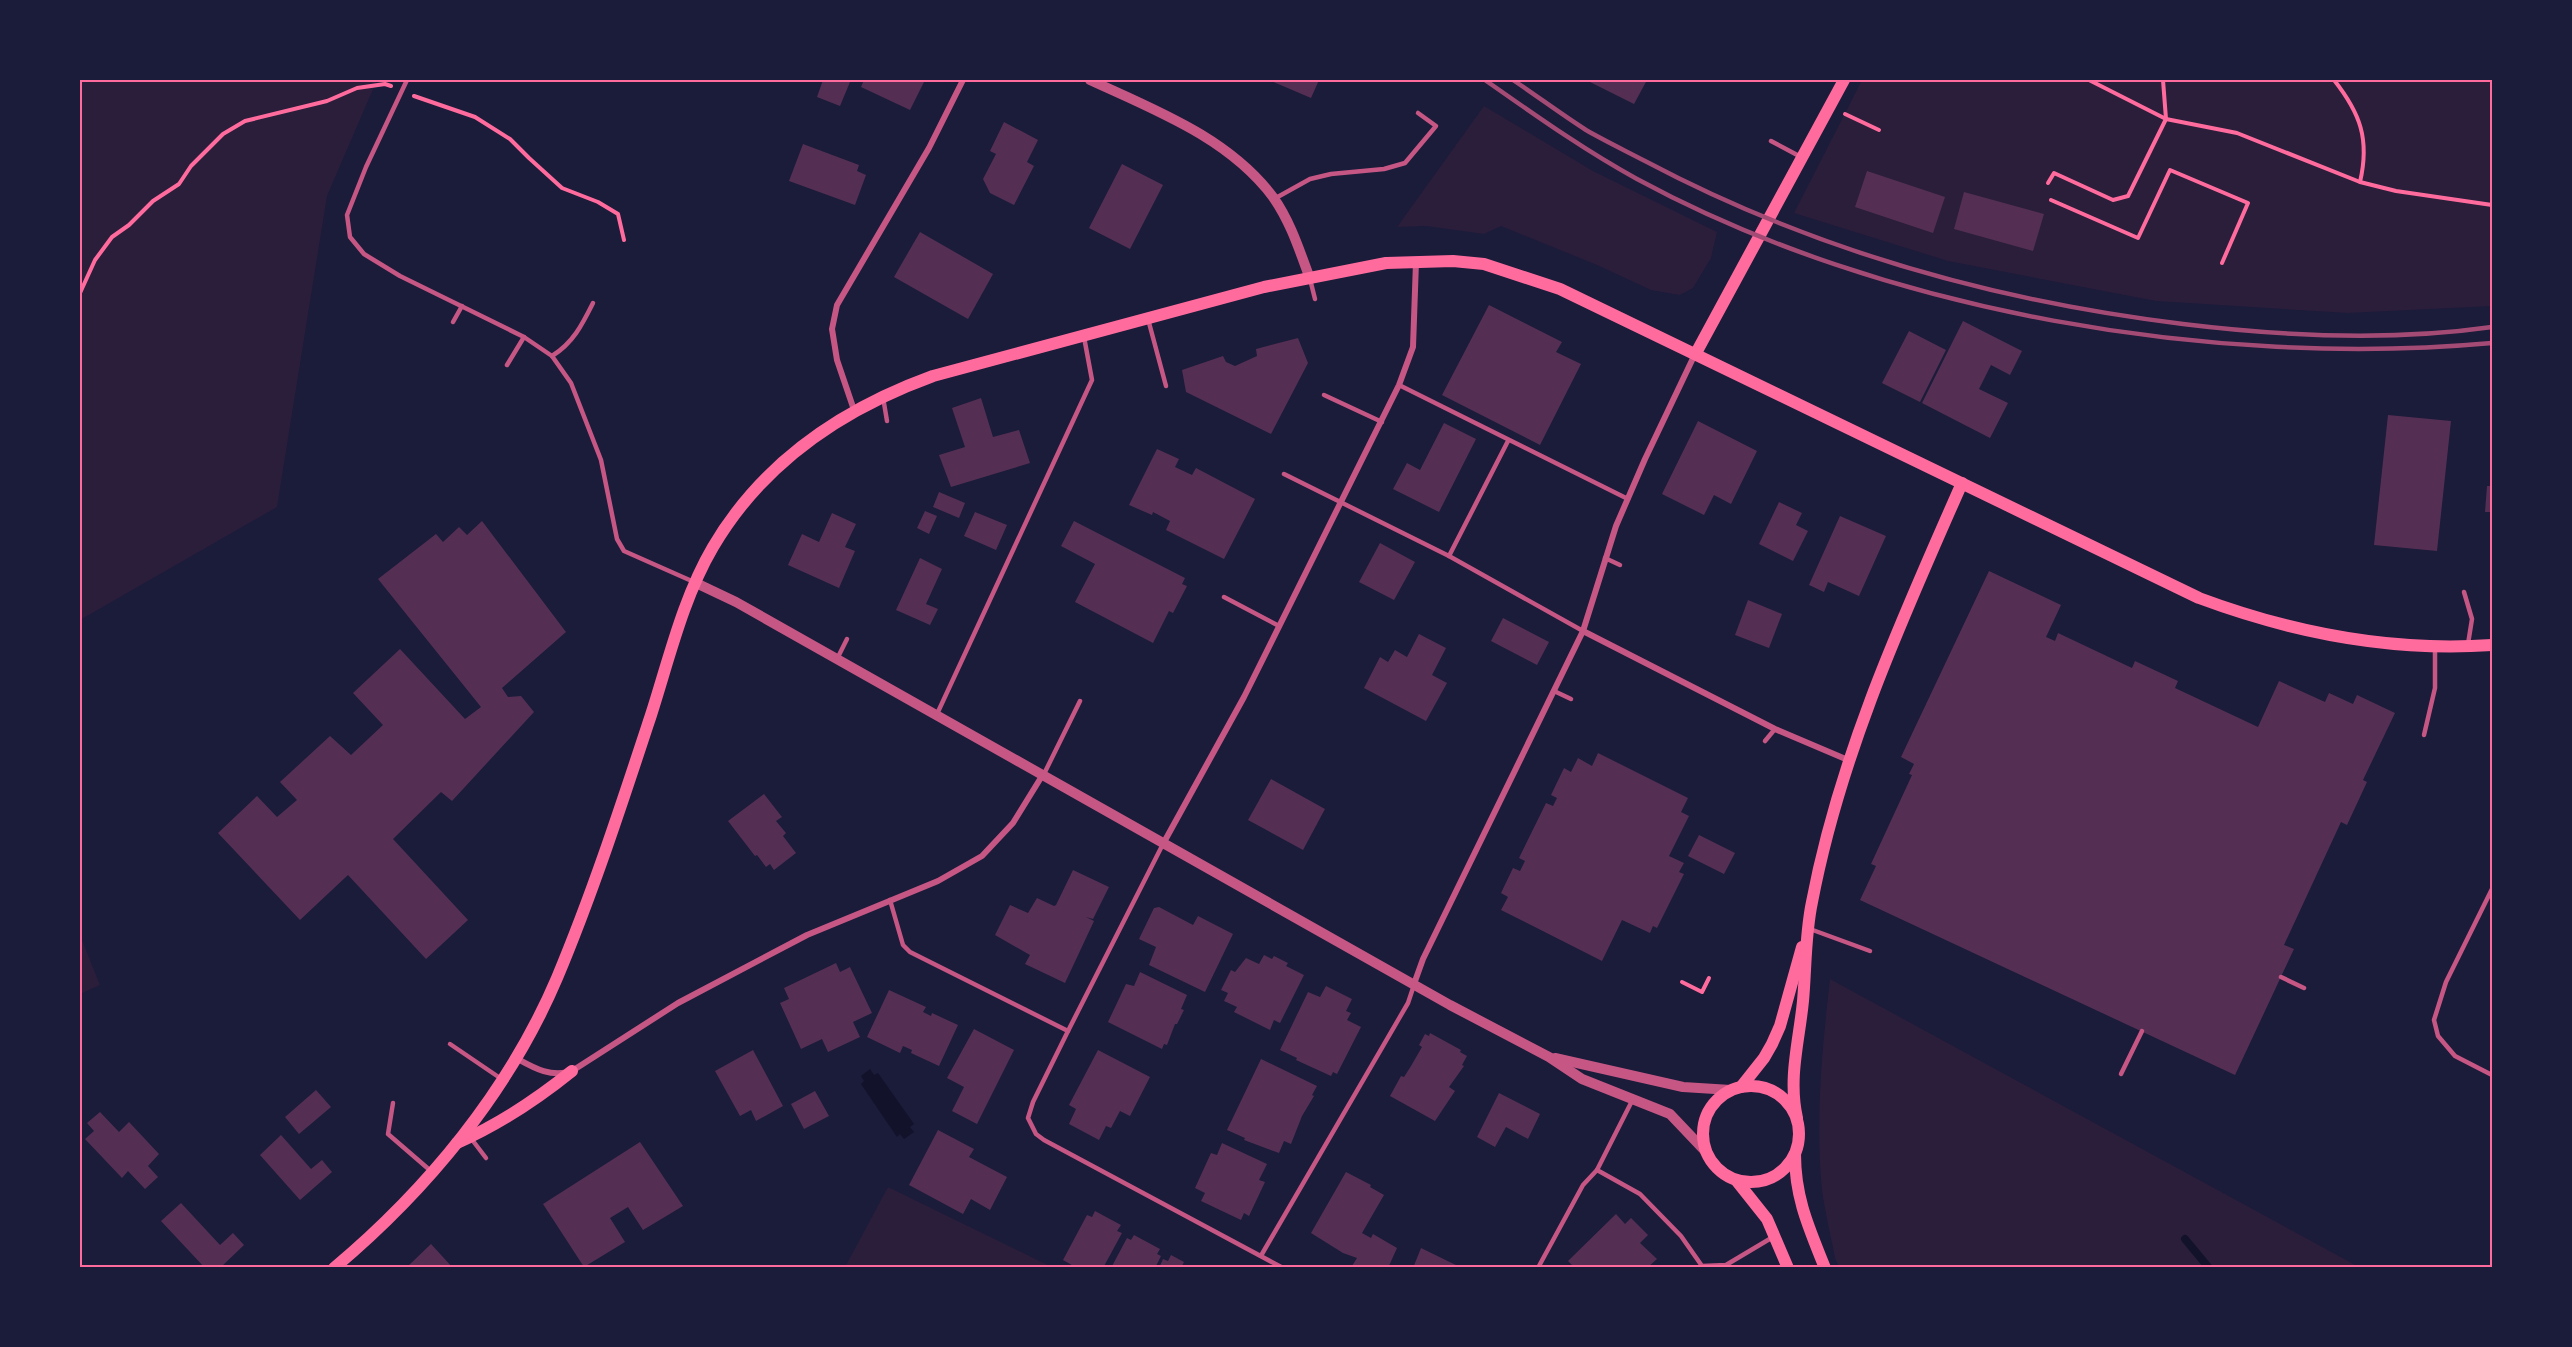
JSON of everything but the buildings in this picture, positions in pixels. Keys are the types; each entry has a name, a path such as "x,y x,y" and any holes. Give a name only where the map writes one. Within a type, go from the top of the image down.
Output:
{"main road":[{"path":"1696,353 1844,80"},
{"path":"334,1268 392,1215 432,1172 503,1080 516,1058 557,979 613,828 681,621 712,548 747,498 788,456 854,410 933,376 1309,276 1386,263 1416,261 1484,264 1560,289 2199,598 2240,614 2333,636 2388,644 2467,647 2493,645"},
{"path":"1795,1154 1787,1166 1764,1180 1750,1182 1737,1180 1724,1174 1714,1165 1707,1153 1703,1139 1706,1117 1719,1098 1736,1088 1764,1058 1773,1044 1807,928 1829,826 1848,760 1890,648 1962,483"},
{"path":"1807,928 1803,1004 1792,1074 1798,1142 1795,1154 1795,1180 1800,1206 1825,1268"},
{"path":"456,1143 518,1112 572,1071"},
{"path":"1736,1088 1755,1086 1768,1089 1781,1096 1797,1118"},
{"path":"1737,1180 1754,1200 1775,1235 1788,1268"}],"street":[{"path":"854,410 837,360 832,329 837,305 929,148 963,80"},
{"path":"1090,80 1200,134 1236,157 1254,174 1274,199 1293,232 1309,276"},
{"path":"1163,844 1244,697 1399,386 1413,347 1416,261"},
{"path":"1414,984 1423,960 1583,631 1605,558 1628,499 1696,353"},
{"path":"696,583 736,602 1163,844 1549,1057 1582,1079 1670,1114 1707,1153"},
{"path":"1583,631 1775,729 1848,760"},
{"path":"516,1058 533,1068 553,1074 572,1071 678,1002 807,935 938,881 982,856 1013,823 1042,776"},
{"path":"1549,1057 1683,1087 1736,1088"}],"lane":[{"path":"407,80 366,167 347,216 350,237 364,254 400,276 524,337 552,356 571,383 601,460 617,539 624,551 696,583"},
{"path":"1274,199 1310,179 1331,174 1384,169 1405,163 1436,126 1418,113"},
{"path":"1771,141 1801,157"},
{"path":"1309,276 1315,299"},
{"path":"552,356 578,334 593,303"},
{"path":"453,322 462,306"},
{"path":"1148,319 1166,386"},
{"path":"507,364 524,337"},
{"path":"936,716 1092,380 1084,337"},
{"path":"1399,386 1628,499"},
{"path":"1324,395 1382,422"},
{"path":"883,396 887,421"},
{"path":"1449,556 1508,441"},
{"path":"1284,474 1449,556 1583,631"},
{"path":"1605,558 1620,565"},
{"path":"2464,592 2472,619 2467,647"},
{"path":"1224,597 1279,626"},
{"path":"837,659 847,639"},
{"path":"2424,735 2435,688 2435,646"},
{"path":"1554,691 1571,699"},
{"path":"1042,776 1080,701"},
{"path":"1765,741 1775,729"},
{"path":"1163,844 1033,1102 1028,1119 1036,1134 1143,1194 1262,1254 1284,1268"},
{"path":"2493,889 2446,982 2434,1020 2438,1036 2455,1056 2493,1075"},
{"path":"890,900 903,945 910,952 1068,1031"},
{"path":"1807,928 1870,951"},
{"path":"2281,977 2304,988"},
{"path":"1262,1254 1408,1004 1414,984"},
{"path":"2121,1074 2142,1031"},
{"path":"450,1044 503,1080"},
{"path":"1541,1268 1539,1266 1583,1185 1597,1170 1634,1099"},
{"path":"393,1103 388,1134 432,1172"},
{"path":"470,1137 486,1158"},
{"path":"1597,1170 1640,1194 1681,1236 1702,1266 1726,1265 1775,1235"}],"path":[{"path":"2089,80 2166,119 2237,133 2360,182 2396,191 2493,205"},
{"path":"2048,183 2054,173 2113,200 2127,196 2166,119 2163,80"},
{"path":"2334,80 2350,100 2362,133 2365,148 2360,182"},
{"path":"80,293 95,260 112,237 129,225 153,201 179,184 191,166 223,134 245,121 327,101 357,88 385,84 475,117 510,139 562,188 598,202 618,214 624,240"},
{"path":"1845,114 1879,130"},
{"path":"2051,200 2138,238 2170,170 2248,204 2222,263"},
{"path":"1682,982 1702,992 1709,978"}],"shaded area":[{"path":"80,80 377,80 327,196 277,507 80,620"},
{"path":"1862,80 2492,80 2492,306 2348,313 2156,301 1948,261 1794,213"},
{"path":"1484,106 1593,171 1717,232 1711,258 1693,288 1680,295 1651,290 1597,265 1501,226 1484,234 1426,226 1397,227"},
{"path":"80,935 100,985 80,994"},
{"path":"1830,979 2359,1267 1839,1267 1835,1258 1823,1199 1819,1137 1822,1058"},
{"path":"870,1069 874,1075 878,1073 914,1124 910,1127 914,1132 904,1139 900,1134 897,1137 861,1084 864,1081 861,1076"},
{"path":"888,1187 1050,1266 1052,1267 845,1267"}],"waterway":[{"path":"2185,1239 2209,1268"}],"railway":[{"path":"1485,80 1617,168 1733,226 1836,265 1943,296 2053,321 2165,337 2276,347 2386,349 2492,343"},
{"path":"1513,80 1586,130 1709,193 1839,246 1974,286 2113,314 2259,332 2377,335 2492,327"}]}
